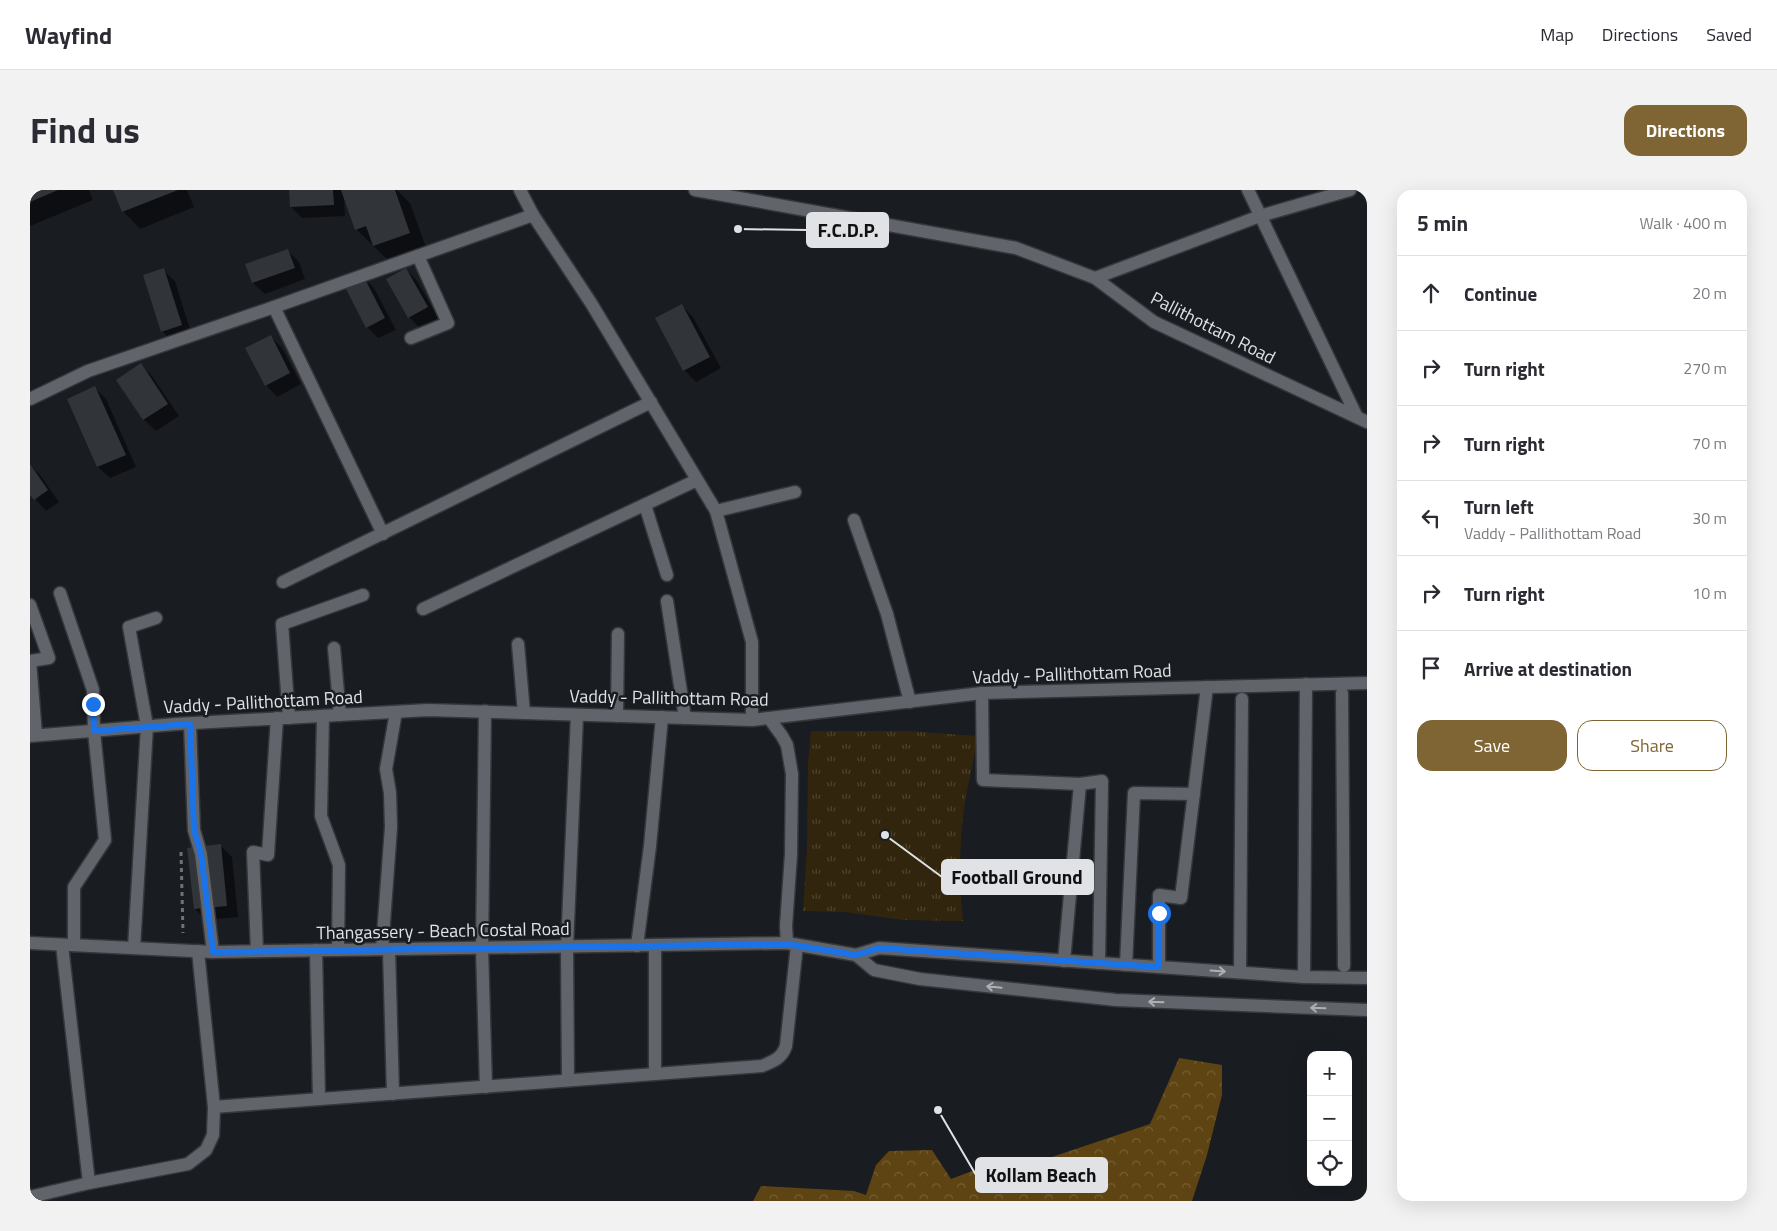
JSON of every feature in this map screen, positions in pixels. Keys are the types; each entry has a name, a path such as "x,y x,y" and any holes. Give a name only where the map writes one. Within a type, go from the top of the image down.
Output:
{"street":[{"path":"520,190 533,215 591,303 716,511 752,642 752,720"},
{"name":"Pallithottam Road","path":"695,190 1016,248 1095,278 1154,322 1362,420"},
{"path":"1248,190 1362,420"},
{"path":"1095,278 1260,216 1350,190"},
{"path":"30,399 88,371 533,215"},
{"path":"411,338 448,323 418,256"},
{"path":"274,307 382,534"},
{"path":"283,582 651,402"},
{"path":"423,609 697,480"},
{"path":"716,511 796,492"},
{"path":"645,504 667,575"},
{"path":"854,520 887,614 910,702"},
{"path":"60,594 93,690 94,731 105,840 74,887 68,945 89,1183"},
{"path":"257,952 253,852 268,855 283,718 282,624 363,595"},
{"path":"667,601 685,718"},
{"path":"30,605 49,658 30,661 33,736"},
{"path":"134,948 147,726 129,627 156,618"},
{"path":"617,716 618,634"},
{"path":"518,644 524,713"},
{"path":"334,648 340,715"},
{"name":"Vaddy - Pallithottam Road","path":"33,736 147,726 428,710 752,720 982,693 1367,683"},
{"path":"1304,977 1306,684"},
{"path":"1158,967 1160,895 1181,898 1207,687"},
{"path":"982,693 983,780 1080,784 1102,781 1099,963"},
{"path":"1342,693 1344,966"},
{"path":"1240,972 1242,699"},
{"path":"393,1094 386,950 391,827 386,769 396,712"},
{"path":"485,712 482,948 486,1087"},
{"path":"568,1080 567,947 577,715"},
{"path":"323,716 321,816 339,865 338,950"},
{"path":"637,946 650,846 662,717"},
{"path":"214,1107 762,1066 776,1061 784,1054 786,1046 792,944 786,926 792,838 792,774 786,745 769,718"},
{"path":"190,724 194,830 201,854 213,952"},
{"path":"1064,961 1080,784"},
{"path":"1126,965 1134,793 1194,794"},
{"name":"Thangassery - Beach Costal Road","path":"30,943 213,952 792,944 856,955 879,948 1304,977 1367,978"},
{"path":"654,946 655,1074"},
{"path":"316,950 319,1099"},
{"path":"30,1197 89,1183 188,1164 206,1150 213,1135 214,1107 198,951"},
{"name":"Thangassery - Beach Costal Road","path":"856,955 874,970 940,982 1116,1000 1367,1010"}],"green space":[{"path":"811,731 909,731 977,736 962,822 960,879 963,921 903,920 845,912 803,911 807,848 808,762"},
{"path":"1179,1058 1222,1065 1222,1095 1207,1155 1192,1201 753,1201 761,1186 854,1191 866,1195 876,1165 889,1151 932,1150 951,1179 1004,1159 1043,1160 1150,1124"}],"building":[{"path":"30,190 58,190 30,202"},
{"path":"113,190 178,190 122,212"},
{"path":"289,190 333,190 334,205 290,207"},
{"path":"341,190 395,190 410,233 373,246 366,226 355,230"},
{"path":"288,249 295,268 252,283 245,264"},
{"path":"164,268 182,325 161,332 143,275"},
{"path":"406,268 428,307 408,318 386,279"},
{"path":"363,275 385,318 366,328 344,285"},
{"path":"682,304 710,357 683,371 655,318"},
{"path":"271,335 290,373 265,386 245,348"},
{"path":"141,363 168,404 143,420 116,380"},
{"path":"95,386 126,455 97,467 67,399"},
{"path":"30,464 48,490 34,500 30,495"},
{"path":"221,844 227,906 194,909 187,848"}],"place":[{"name":"F.C.D.P.","path":"738,229"},
{"name":"Football Ground","path":"885,835"},
{"name":"Kollam Beach","path":"938,1110"}],"route":[{"path":"93,704 94,731 190,724 194,830 201,854 213,952 787,944 856,955 879,948 1158,967 1159,913"}]}
